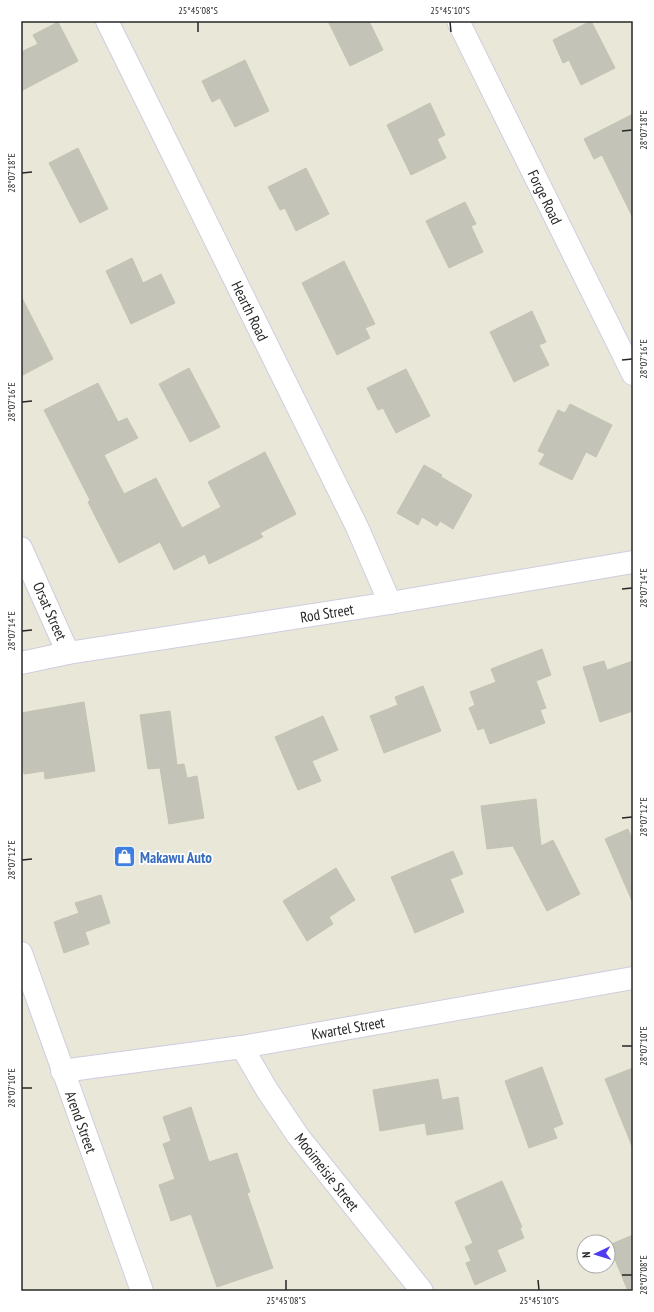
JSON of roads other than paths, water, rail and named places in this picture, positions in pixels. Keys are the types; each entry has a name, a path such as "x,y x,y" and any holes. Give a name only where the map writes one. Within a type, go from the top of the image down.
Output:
{"street":[{"name":"Hearth Road","path":"107,21 357,527 390,603"},
{"name":"Forge Road","path":"458,21 633,374"},
{"name":"Orsat Street","path":"21,548 68,653"},
{"name":"Rod Street","path":"21,663 68,653 390,603 633,562"},
{"name":"Arend Street","path":"21,953 142,1291"},
{"name":"Kwartel Street","path":"62,1071 242,1047 633,978"},
{"name":"Mooimeisie Street","path":"242,1047 267,1090 298,1136 422,1291"}],"place":[{"name":"Makawu Auto","path":"125,857"}]}
